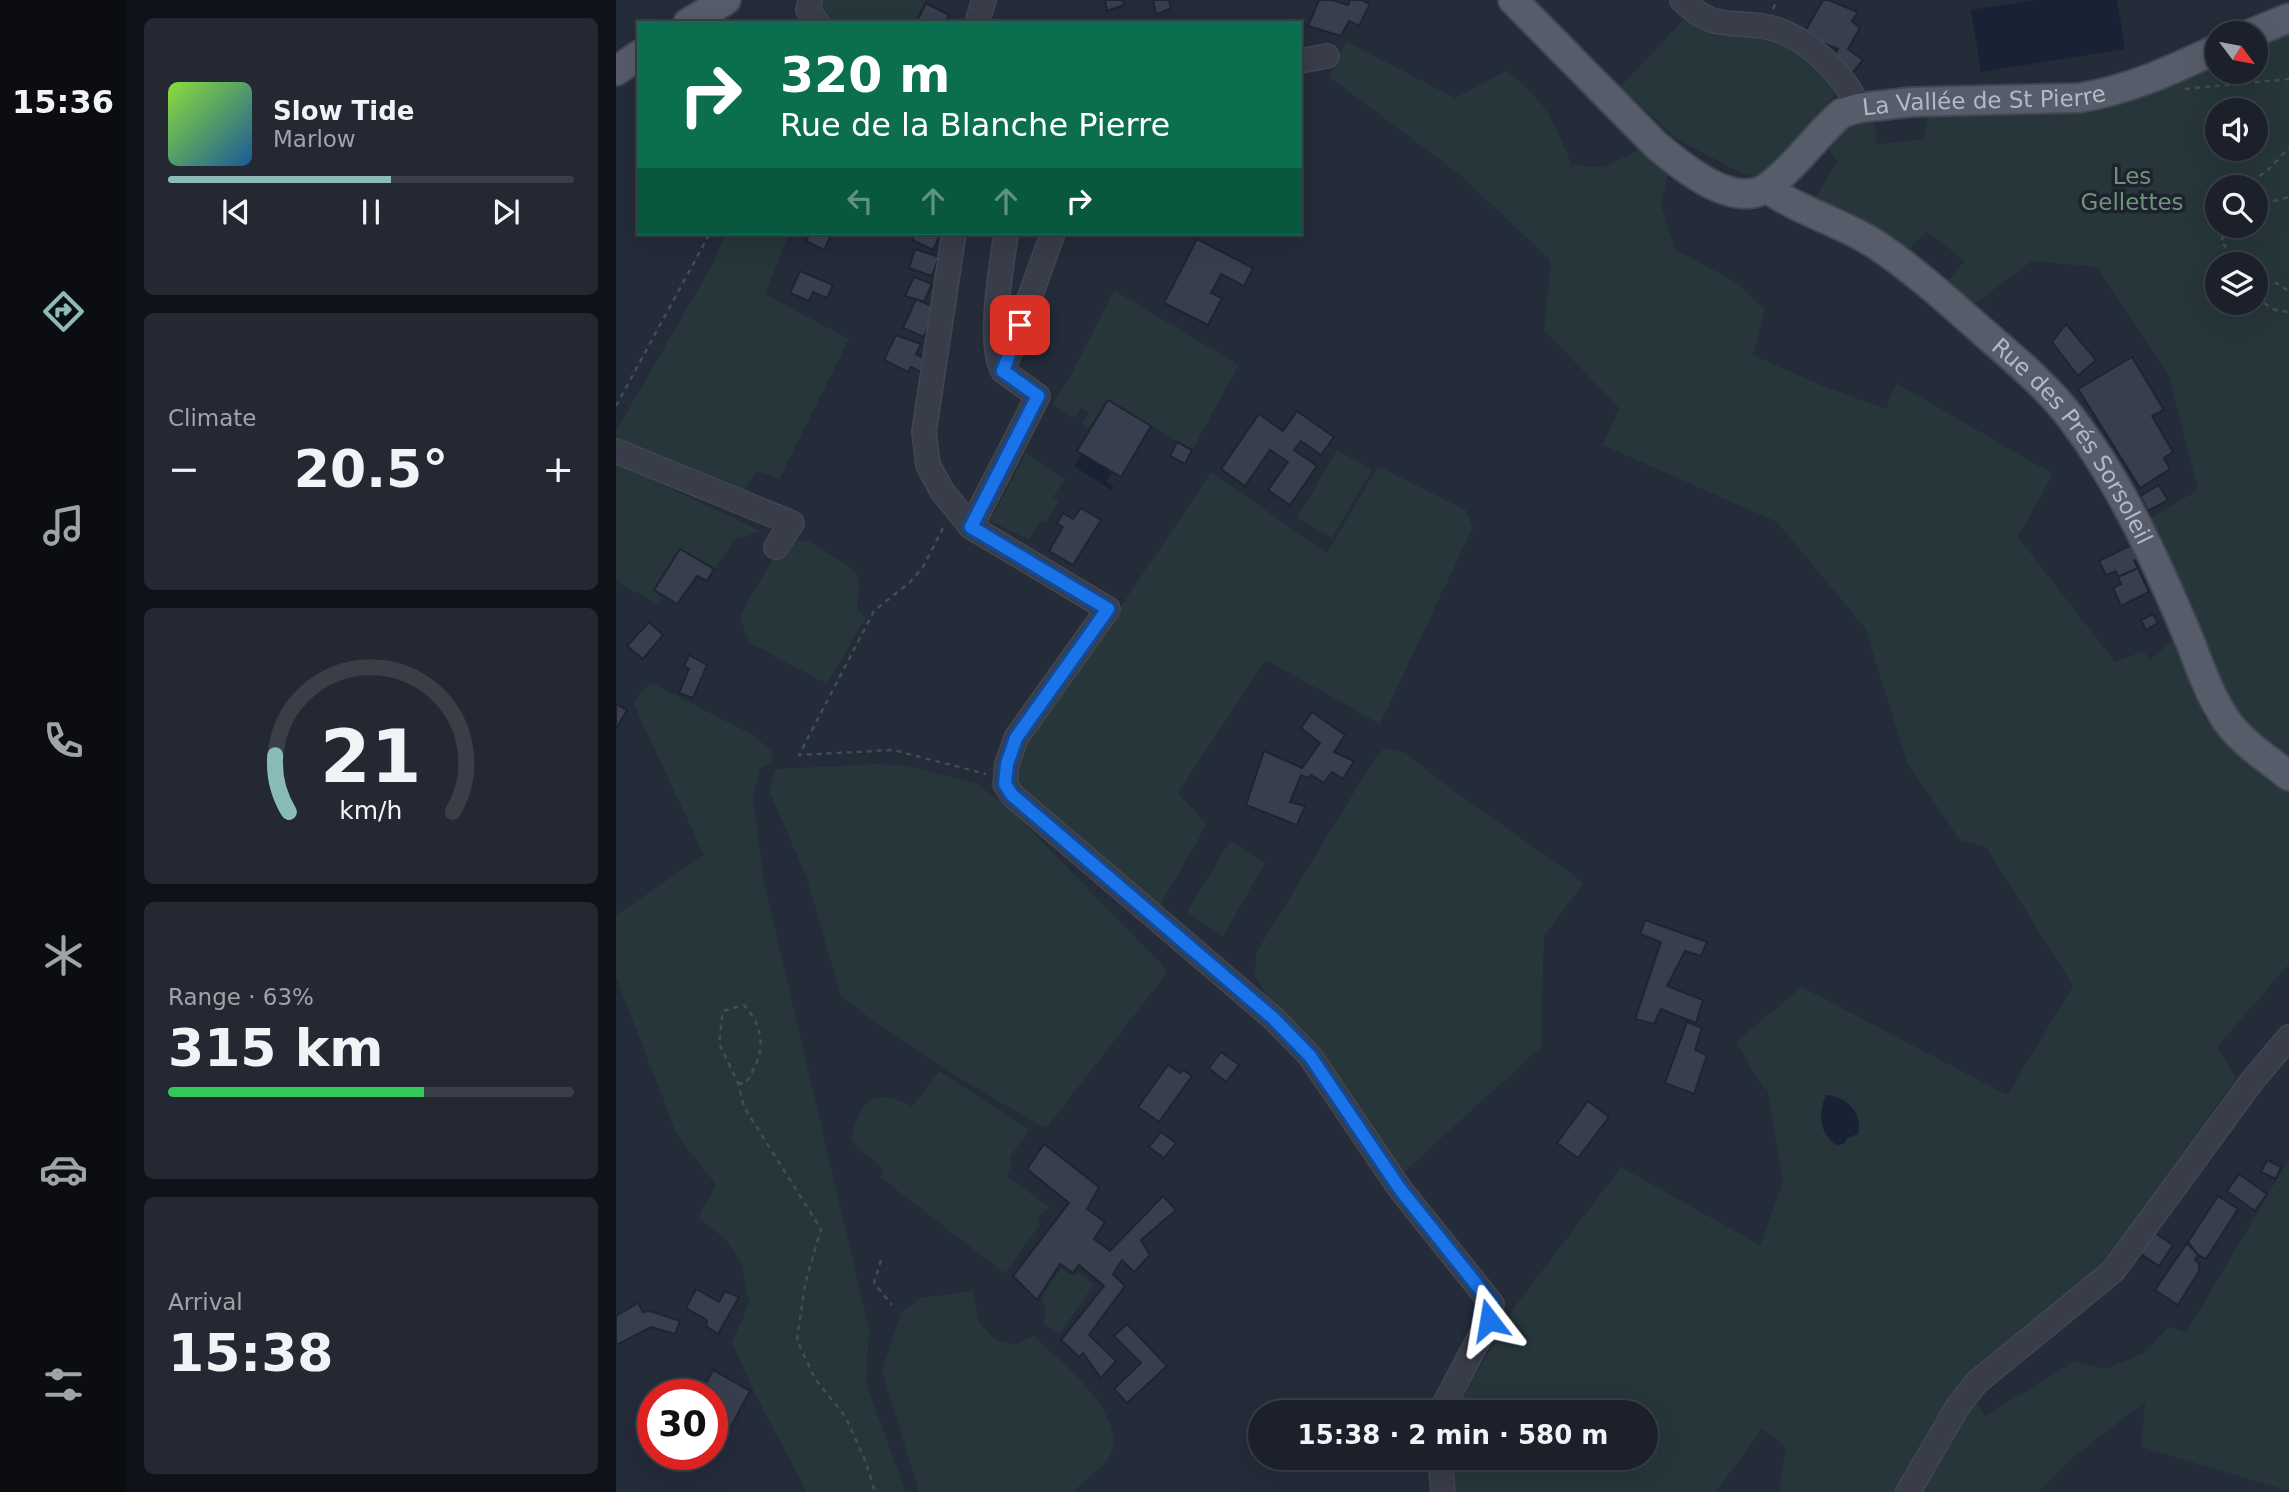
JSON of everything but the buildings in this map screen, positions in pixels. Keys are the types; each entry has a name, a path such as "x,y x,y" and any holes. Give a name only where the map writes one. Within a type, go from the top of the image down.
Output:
{"main road":[{"path":"691,21 726,0"},
{"path":"1513,0 1671,158 1715,186 1733,194 1748,194 1767,188"},
{"path":"2268,27 2289,18"},
{"name":"La Vallée de St Pierre","path":"1767,188 1842,113 1859,108 1911,102 2092,96 2145,82 2205,54"},
{"path":"616,71 637,56"},
{"name":"Rue des Prés Sorsoleil","path":"1767,188 1783,200 1875,244 1950,303 2024,368 2072,418 2121,493 2189,639 2211,696 2227,722 2244,740 2289,776"}],"street":[{"path":"810,0 808,10 816,21"},
{"path":"978,21 984,0"},
{"path":"1682,0 1695,12 1711,20 1728,25 1764,26 1795,37 1821,58 1852,92 1859,108"},
{"path":"1302,61 1327,56"},
{"path":"954,235 924,432 928,465 942,491 971,527 1108,609 1016,738 1007,764 1005,784 1012,795 1264,1010 1310,1056 1400,1189 1492,1304 1489,1320 1446,1400"},
{"path":"971,527 1038,396 1003,371 997,359 997,311 1006,235"},
{"path":"1003,371 1052,235"},
{"path":"616,451 792,523 776,547"},
{"path":"1908,1492 1958,1406 1977,1382 2113,1271 2252,1082 2289,1037"},
{"path":"1441,1470 1443,1492"}],"path":[{"path":"2184,89 2289,79"},
{"path":"2261,175 2289,148"},
{"path":"2268,203 2289,197"},
{"path":"616,405 709,235"},
{"path":"2222,238 2221,242 2228,251"},
{"path":"2268,280 2289,291"},
{"path":"2268,306 2275,310 2289,312"},
{"path":"943,528 923,567 874,611 799,755 893,750 986,774 994,771"},
{"path":"738,1083 745,1084 755,1068 761,1041 757,1019 744,1005 723,1011 719,1043 738,1083 744,1107 821,1229 805,1284 797,1340 814,1379 845,1416 865,1460 875,1492"},
{"path":"881,1260 874,1283 892,1305"}],"green space":[{"path":"822,0 926,0 916,21 825,21"},
{"path":"1687,16 1782,39 1812,62 1840,89 1768,170 1754,176 1741,173 1678,140 1620,87"},
{"name":"Les Gellettes","path":"2289,30 2289,765 2247,732 2216,687 2147,520 2198,490 2168,373 2097,267 2032,261 1976,303 1946,283 1965,261 1927,232 1907,251 1816,197 1837,162 1824,143 1845,124 1874,116 1877,144 1925,139 1927,112 2099,110 2205,64 2205,84 2268,84 2268,37"},
{"path":"1346,41 1455,98 1506,71 1540,102 1560,136 1572,165 1603,167 1646,147 1669,170 1661,204 1675,249 1739,284 1765,310 1753,355 1818,384 1886,409 1896,383 2053,474 2018,537 2115,662 2143,651 2150,659 2179,636 2204,718 2240,756 2289,792 2289,964 2217,1047 2236,1078 2105,1262 2061,1306 1963,1388 1899,1492 1779,1492 1786,1447 1762,1429 1716,1492 1453,1492 1451,1470 1658,1470 1658,1400 1461,1400 1513,1309 1621,1167 1760,1245 1783,1181 1768,1091 1762,1086 1736,1042 1802,987 2007,1095 2073,986 1986,847 1960,840 1907,762 1865,628 1777,522 1603,445 1619,408 1544,330 1551,261 1459,174 1329,77"},
{"path":"724,235 788,235 765,294 849,339 779,479 756,471 739,496 616,439 616,431 711,267"},
{"path":"1114,290 1239,365 1192,450 1107,399 1089,428 1082,423 1089,413 1081,408 1074,418 1052,404 1071,375"},
{"path":"1337,450 1372,470 1332,538 1297,518"},
{"path":"1026,453 1065,479 1053,497 1059,501 1029,540 990,521"},
{"path":"616,463 761,531 734,540 715,568 680,549 654,590 662,597 657,604 616,581"},
{"path":"1378,466 1466,510 1473,527 1380,724 1266,660 1178,793 1207,824 1159,907 1016,784 1018,756 1043,715 1093,648 1211,472 1327,553"},
{"path":"796,540 810,541 846,564 857,575 859,582 857,610 866,617 827,684 750,643 740,619 749,598 781,547"},
{"path":"650,682 751,734 773,751 771,762 760,768 753,798 764,882 869,1329 866,1383 906,1492 807,1492 755,1394 732,1343 749,1303 742,1265 726,1240 698,1217 716,1185 677,1135 616,977 616,915 704,855 633,703"},
{"path":"1384,748 1406,753 1439,780 1584,883 1544,936 1541,1047 1400,1176 1254,975 1257,951 1370,766"},
{"path":"876,764 910,766 978,784 1015,814 1158,960 1167,973 1048,1126 1043,1127 969,1084 879,1025 841,996 806,876 769,791 775,769"},
{"path":"1230,841 1265,863 1223,936 1187,912"},
{"path":"939,1071 1029,1130 1010,1157 1012,1166 1006,1176 1050,1207 1038,1218 1040,1225 1005,1274 880,1177 884,1170 851,1138 859,1114 871,1100 888,1097 912,1107"},
{"path":"2289,1161 2289,1491 2141,1447 2145,1402 2075,1456 2037,1492 1916,1492 1973,1396 1985,1416 2075,1361 2105,1369 2144,1353 2169,1326 2186,1333 2286,1164 2284,1162"},
{"path":"1061,1268 1073,1276 1078,1273 1094,1284 1059,1335 1044,1324 1045,1308 1042,1296"},
{"path":"973,1291 978,1321 996,1340 1015,1344 1034,1336 1074,1374 1101,1405 1113,1438 1111,1454 1100,1468 1073,1492 919,1492 882,1371 901,1312 920,1298"}],"water":[{"path":"2036,0 2117,0 2125,49 1981,72 1971,10"},
{"path":"1082,453 1112,472 1106,481 1114,487 1111,490 1074,466"},
{"path":"1826,1095 1846,1102 1856,1113 1858,1134 1847,1138 1844,1144 1836,1145 1823,1129 1821,1116"}],"route":[{"path":"1020,325 1003,371 1038,396 971,527 1108,609 1016,738 1007,764 1005,784 1012,795 1273,1018 1310,1056 1400,1189 1492,1304 1489,1320"}]}
